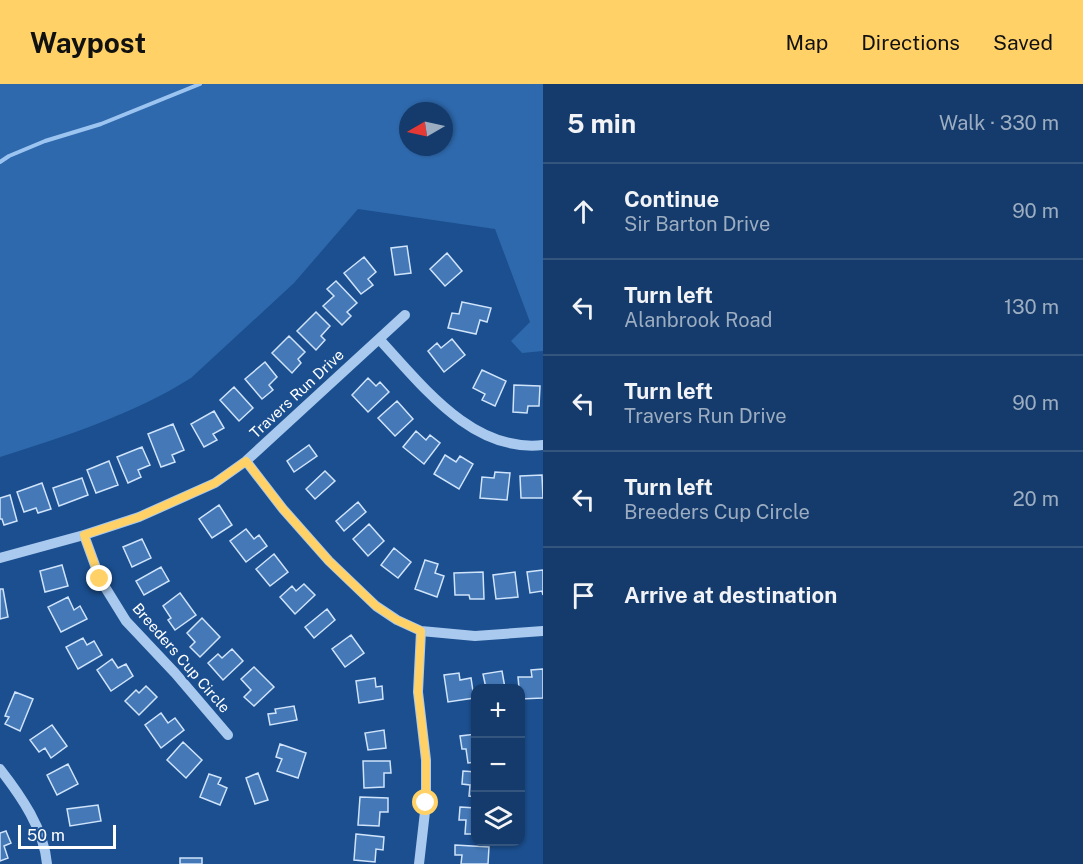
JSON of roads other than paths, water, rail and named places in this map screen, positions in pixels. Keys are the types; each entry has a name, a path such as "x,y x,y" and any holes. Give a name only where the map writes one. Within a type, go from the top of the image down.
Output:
{"street":[{"name":"Travers Run Drive","path":"0,558 139,517 215,483 246,461 405,315"},
{"path":"379,339 428,391 478,432 503,442 531,447 543,445"},
{"path":"246,461 283,509 337,568 376,606 397,620 421,631 476,636 543,631"},
{"name":"Breeders Cup Circle","path":"84,535 100,579 126,621 175,673 228,735"},
{"path":"419,864 426,803 426,760 418,692 421,631"},
{"path":"0,769 16,789 30,813 46,850 47,864"}],"waterway":[{"path":"0,162 45,141 101,124 200,84"}]}
